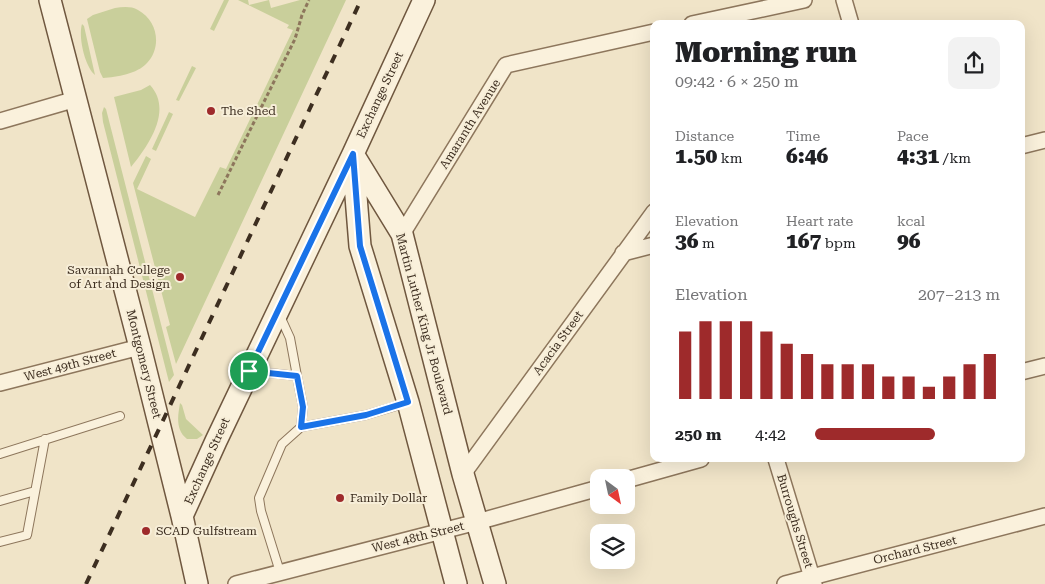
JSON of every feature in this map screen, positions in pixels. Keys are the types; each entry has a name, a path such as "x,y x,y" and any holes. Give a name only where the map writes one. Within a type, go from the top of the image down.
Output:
{"main road":[{"name":"Montgomery Street","path":"50,0 140,347 197,584"},
{"name":"Exchange Street","path":"182,516 424,0"},
{"name":"Martin Luther King Jr Boulevard","path":"353,154 402,234 464,474 496,584"},
{"path":"353,154 360,246 408,402 456,584"}],"street":[{"path":"711,20 804,0"},
{"path":"844,0 850,20"},
{"name":"Amaranth Avenue","path":"402,234 506,65 650,34"},
{"path":"0,121 76,99"},
{"path":"1025,145 1045,140"},
{"name":"Acacia Street","path":"464,474 650,217"},
{"path":"623,253 650,246"},
{"name":"West 49th Street","path":"0,383 140,347"},
{"path":"1025,371 1045,366"},
{"path":"635,477 690,462"},
{"name":"Burroughs Street","path":"777,462 813,580"},
{"name":"West 48th Street","path":"236,584 477,522 590,491"},
{"name":"Orchard Street","path":"785,584 813,580 1045,516"}],"lane":[{"path":"278,311 290,338 303,407 301,427"},
{"path":"249,371 297,376"},
{"path":"280,572 261,511 259,498 282,444 301,427 366,415 408,402"},
{"path":"0,454 120,416"},
{"path":"0,542 27,534 45,439"},
{"path":"0,501 35,491"}],"path":[{"path":"218,195 295,39 302,15 309,0"}],"green space":[{"path":"224,0 229,0 214,31 210,29"},
{"path":"238,0 248,0 249,5 269,0 271,8 300,0 346,0 176,364 166,327 170,325 133,183 146,156 151,159 137,189 195,217 220,167 226,169 293,30 287,28 289,25"},
{"path":"115,8 133,8 145,15 154,27 156,35 155,50 147,63 138,70 103,78 87,19 93,15"},
{"path":"82,24 95,75 85,59 81,36"},
{"path":"192,66 196,68 179,101 176,100"},
{"path":"150,85 157,95 159,116 151,138 131,167 114,97 141,90"},
{"path":"104,107 174,375 169,382 103,122 102,113"},
{"path":"169,112 173,114 156,151 152,149"},
{"path":"180,403 186,419 203,435 197,439 187,439 179,427"}],"railway":[{"path":"86,584 361,0"}],"place":[{"name":"The Shed","path":"211,111"},
{"name":"Savannah College of Art and Design","path":"180,277"},
{"name":"Family Dollar","path":"340,498"},
{"name":"SCAD Gulfstream","path":"146,531"}],"route":[{"path":"353,154 360,246 408,402 366,415 301,427 303,407 297,376 249,371 278,311 353,154"}]}
